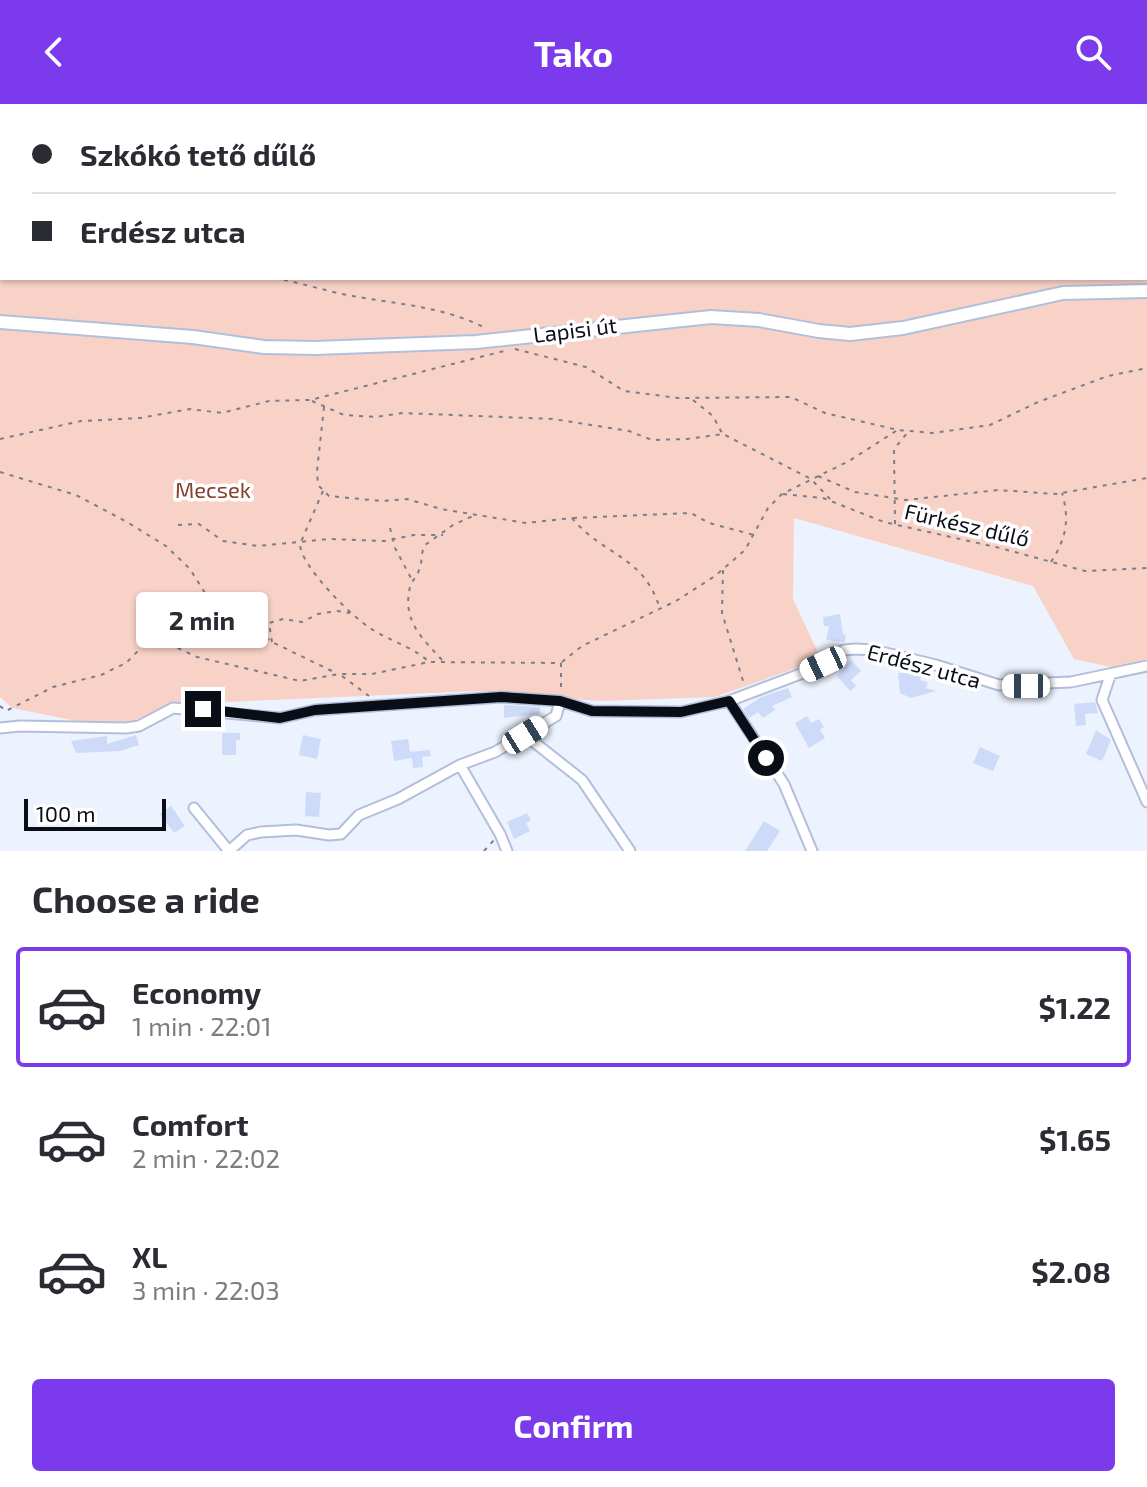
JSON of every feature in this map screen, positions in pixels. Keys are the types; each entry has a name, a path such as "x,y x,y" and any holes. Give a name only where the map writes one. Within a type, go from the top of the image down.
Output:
{"street":[{"name":"Lapisi út","path":"0,322 193,337 289,349 503,339 711,317 759,320 850,334 903,328 1063,293 1147,291"},
{"name":"Erdész utca","path":"0,728 126,728 139,726 173,708 280,718 315,710 501,697 560,701 592,711 681,712 729,701 803,673 844,650 856,649 936,665 999,685 1071,682 1147,666"},
{"path":"1110,676 1102,700 1147,802"},
{"path":"194,808 234,850 247,835 261,832 296,830 341,834 359,815 398,799 460,765 495,752 525,735 556,716 560,701"},
{"path":"729,701 784,784 812,851"},
{"path":"525,735 582,780 630,851"},
{"path":"460,765 507,851"}],"path":[{"path":"282,280 325,291 441,311 469,319 503,339"},
{"path":"0,439 81,421 140,418 190,409 222,413 269,401 310,400 513,349 586,367 624,391 691,398 791,397 825,413 898,430 933,433 990,425 1080,386 1147,368"},
{"path":"691,398 713,416 723,434 811,479 832,501"},
{"path":"310,400 344,415 375,417 403,413 585,421 652,440 723,434"},
{"path":"324,405 317,471 318,485 329,496 407,499 526,523 691,513 709,523 754,535"},
{"path":"0,716 53,687 101,675 126,663 144,645 158,639 197,657 300,681 339,674 372,674 442,661 561,663 582,646 660,609 723,569 745,550 768,508 782,494 849,461 898,430"},
{"path":"895,525 894,449 909,431"},
{"path":"0,472 76,495 166,546 190,569 205,593 272,642 339,674 378,705"},
{"path":"817,476 855,492 931,499 998,490 1062,492 1147,478"},
{"path":"324,490 300,544 300,553 326,590 337,595 351,614 369,628 392,637 429,662"},
{"path":"1051,562 1062,545 1067,526 1067,508 1062,492"},
{"name":"Fürkész dűlő","path":"782,494 832,501 895,525 1085,571 1147,568"},
{"path":"442,661 431,646 420,639 408,612 413,579 419,571 425,545 453,525 475,515"},
{"path":"572,518 580,528 633,564 654,590 660,609"},
{"path":"178,525 199,524 223,541 241,544 300,544 329,539 443,535"},
{"path":"390,528 391,539 406,573 413,579"},
{"path":"723,569 722,613 747,694"},
{"path":"272,642 269,623 275,620 302,622 328,612 351,614"},
{"path":"560,701 561,663"},
{"path":"0,706 6,711"}],"green space":[{"name":"Mecsek","path":"0,280 1147,280 1147,659 1116,668 1074,659 1033,586 794,518 793,599 821,659 715,697 600,701 477,691 179,704 112,728 12,708 0,697"}],"building":[{"path":"840,614 845,642 826,640 829,626 824,626 823,617"},
{"path":"851,660 861,671 851,680 856,686 850,691 837,676"},
{"path":"908,672 921,677 920,680 928,682 926,688 936,691 911,698 900,693 898,673"},
{"path":"788,688 792,697 772,706 775,710 763,718 758,712 749,718 743,709 761,697"},
{"path":"1095,702 1098,713 1085,714 1086,725 1076,726 1074,704"},
{"path":"504,705 540,707 540,714 504,718"},
{"path":"807,716 811,723 819,719 825,738 809,748 795,723"},
{"path":"1096,730 1111,740 1102,761 1086,754"},
{"path":"222,733 240,733 240,740 236,740 236,755 222,755"},
{"path":"136,735 139,745 120,751 76,753 71,741 107,736 107,744"},
{"path":"303,735 321,739 317,759 299,755"},
{"path":"408,739 410,752 430,750 431,756 422,757 423,767 413,768 412,758 394,761 391,741"},
{"path":"980,747 1000,756 993,771 973,763"},
{"path":"306,792 321,793 319,817 305,816"},
{"path":"171,806 185,826 174,833 160,814"},
{"path":"527,813 531,820 526,823 530,831 514,839 507,822"},
{"path":"764,821 780,831 767,851 745,851"}],"route":[{"path":"203,709 280,718 315,710 531,697 560,701 592,711 681,712 729,701 766,758"}]}
